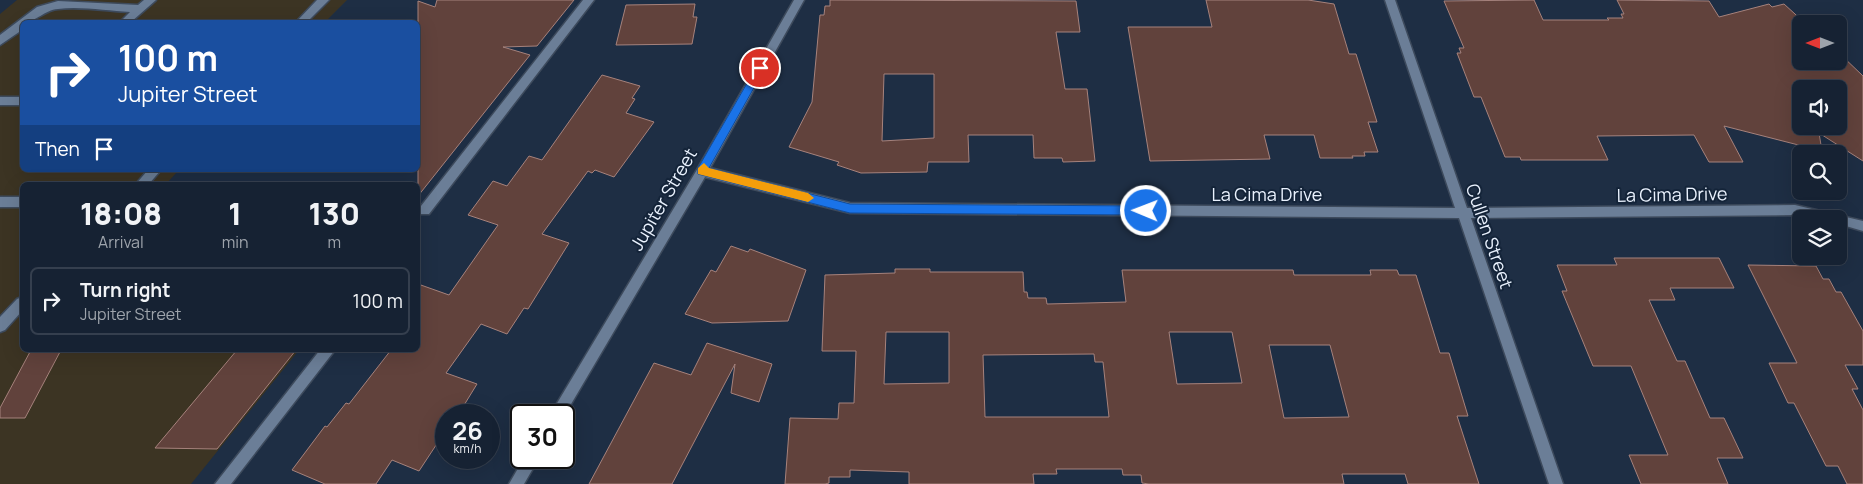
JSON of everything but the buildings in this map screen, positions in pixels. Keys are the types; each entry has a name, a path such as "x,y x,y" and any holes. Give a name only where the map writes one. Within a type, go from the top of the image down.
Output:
{"street":[{"path":"127,20 151,0"},
{"path":"303,20 324,0"},
{"path":"425,210 589,0"},
{"name":"Jupiter Street","path":"564,404 702,171 799,0"},
{"name":"Cullen Street","path":"1390,0 1556,484"},
{"path":"28,20 41,10 58,5 141,9"},
{"path":"0,41 20,26"},
{"path":"0,101 20,101"},
{"name":"La Cima Drive","path":"702,171 850,208 1463,213 1792,210"},
{"path":"144,182 154,172"},
{"path":"0,202 20,202"},
{"name":"La Cima Drive","path":"1847,221 1862,225"},
{"path":"0,326 20,305"},
{"path":"222,484 326,352"},
{"path":"516,484 525,469"}],"shaded area":[{"path":"17,0 347,0 327,20 20,20 20,172 177,172 168,182 20,182 20,352 297,352 191,484 0,484 0,14"}],"slow traffic":[{"path":"704,168 702,171 808,198"}],"route":[{"path":"760,68 702,171 850,208 1146,211"}]}
